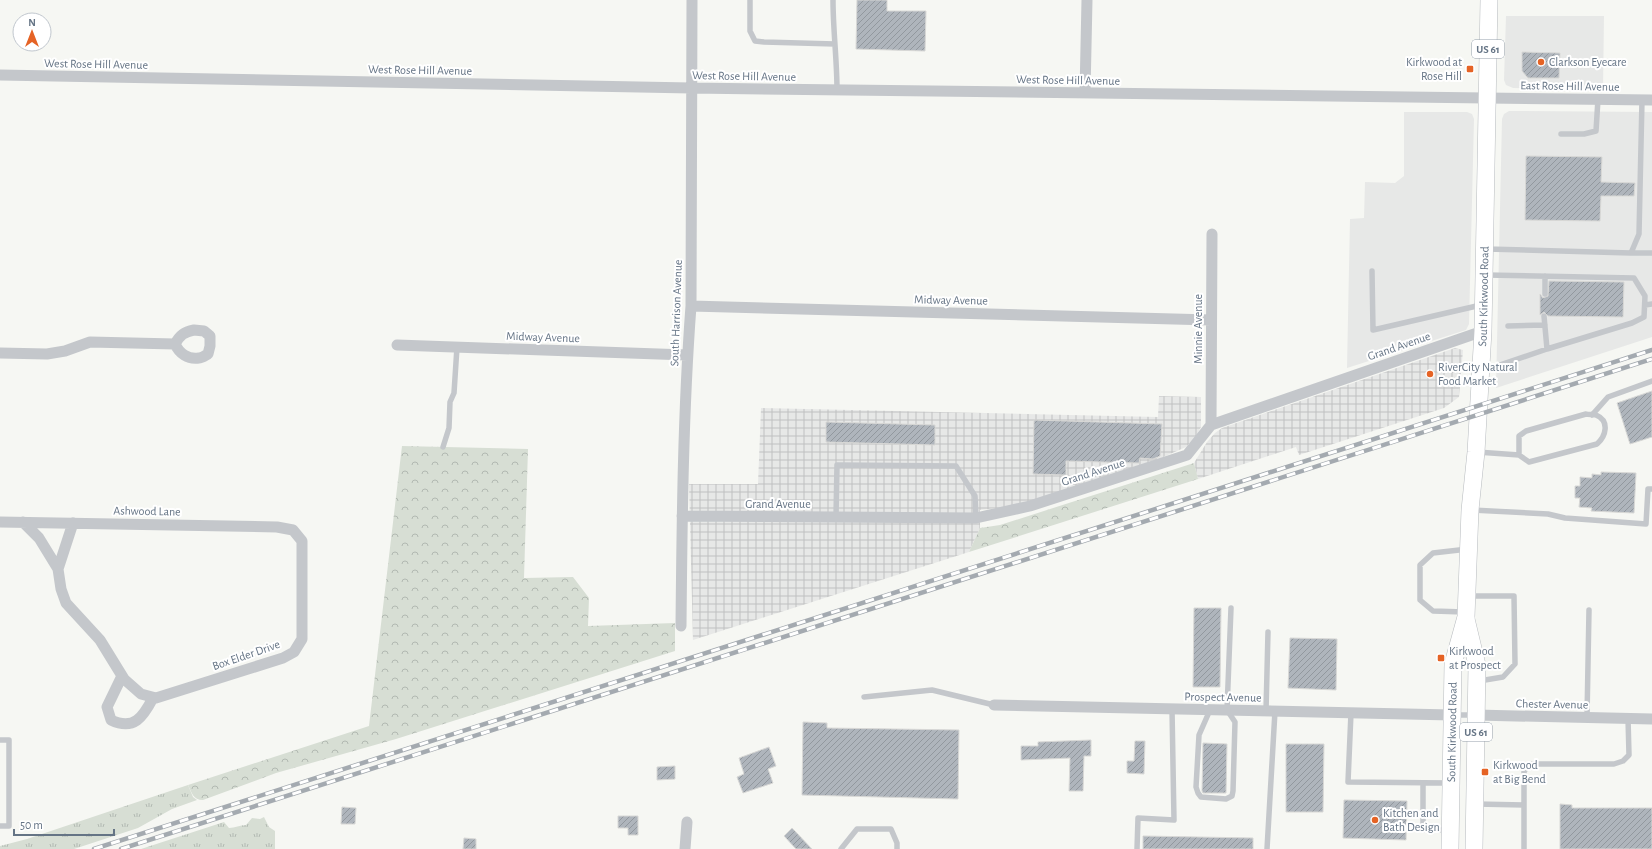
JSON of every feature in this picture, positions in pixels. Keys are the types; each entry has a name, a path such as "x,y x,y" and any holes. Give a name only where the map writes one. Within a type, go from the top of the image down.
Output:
{"main road":[{"name":"South Kirkwood Road","path":"1450,849 1453,664 1466,608 1470,510 1476,452 1483,331 1489,0"},
{"name":"South Kirkwood Road","path":"1466,608 1477,665 1474,848"}],"street":[{"name":"South Harrison Avenue","path":"681,626 682,516 687,354 691,306 690,88 692,0"},
{"path":"1085,93 1087,0"},
{"name":"West Rose Hill Avenue","path":"0,75 690,88 1488,98"},
{"name":"East Rose Hill Avenue","path":"1488,98 1647,100"},
{"name":"Minnie Avenue","path":"1211,425 1212,234"},
{"name":"Midway Avenue","path":"691,306 1211,320"},
{"name":"Grand Avenue","path":"682,516 976,518 1030,506 1186,455 1211,425 1483,331"},
{"path":"0,353 47,354 65,351 90,342 175,344"},
{"name":"Midway Avenue","path":"397,345 687,354"},
{"name":"Ashwood Lane","path":"0,522 277,527 293,530"},
{"path":"23,522 39,538 58,569"},
{"path":"73,523 58,569 60,589 66,603 100,640 122,676 140,694 153,698 145,714 135,722 121,725 111,720 106,707 122,676"},
{"name":"Box Elder Drive","path":"153,698 283,658 294,652 302,639 302,541 293,530"},
{"name":"Prospect Avenue","path":"994,705 1452,715"},
{"name":"Chester Avenue","path":"1476,715 1652,718"},
{"path":"685,849 686,822"}],"lane":[{"path":"750,0 750,31 755,41 835,44"},
{"path":"833,0 836,90"},
{"path":"1561,134 1584,134 1596,131 1598,99"},
{"path":"1631,253 1639,234 1647,100"},
{"path":"1485,249 1652,253"},
{"path":"1372,271 1373,330 1484,304"},
{"path":"1480,372 1547,349 1632,323 1644,317 1645,305 1645,296 1634,278 1484,275"},
{"path":"1545,276 1545,294"},
{"path":"1645,305 1652,304"},
{"path":"1544,316 1547,349"},
{"path":"1508,326 1545,325"},
{"path":"443,447 448,428 450,402 454,393 457,347"},
{"path":"1592,415 1608,397 1652,381"},
{"path":"1476,452 1519,455 1529,462 1597,444 1604,438 1606,430 1604,422 1596,415 1586,414 1526,431 1520,436 1518,445 1519,455"},
{"path":"836,517 837,465 956,466 975,496 976,518"},
{"path":"1470,510 1548,514 1566,518 1649,524 1648,489 1652,489"},
{"path":"1468,548 1432,553 1420,565 1420,600 1433,612 1466,608 1514,596 1515,664 1503,677 1476,681"},
{"path":"1210,710 1199,735 1196,787 1198,794 1201,797 1226,799 1232,796 1233,792 1235,722 1227,710 1231,608"},
{"path":"1587,717 1589,610"},
{"path":"1267,849 1270,711 1268,632"},
{"path":"864,697 932,690 994,705"},
{"path":"1137,849 1138,818 1174,820 1172,709"},
{"path":"1351,713 1348,782 1451,783"},
{"name":"Chester Avenue","path":"1452,715 1476,715"},
{"path":"1524,849 1524,772 1526,768 1533,764 1614,764 1623,761 1629,755 1628,718"},
{"path":"0,740 10,740 9,826 0,826"},
{"path":"1423,783 1423,830 1450,830"},
{"path":"1474,804 1524,805"},
{"path":"840,849 857,829 891,829 898,843 897,849"}],"shaded area":[{"path":"1506,16 1604,16 1603,89 1513,88 1506,85 1504,80"},
{"path":"1509,111 1652,112 1652,337 1496,388 1502,119 1504,114"},
{"path":"1404,112 1467,112 1472,114 1474,119 1469,324 1466,330 1347,368 1350,219 1364,218 1365,182 1395,183 1404,176"},
{"path":"1455,348 1463,350 1459,397 1444,408 1299,455 1296,447 1198,479 1194,463 1207,442 1222,428"},
{"path":"1159,396 1201,397 1201,427 1196,436 1186,447 1161,458 1018,506 980,510 980,528 969,552 693,640 689,484 758,484 761,408 1158,417"}],"green space":[{"path":"402,446 528,449 524,578 573,577 589,598 588,626 675,623 675,651 396,739 276,773 203,800 197,799 193,796 188,785 369,726"},
{"path":"1194,463 1198,479 969,552 980,528 1000,525"},
{"path":"188,785 193,797 197,800 172,809 138,828 74,849 0,849 0,846 27,839"},
{"path":"264,817 269,827 275,831 275,849 141,849 224,822 229,828 231,828 246,825 252,818 260,819"}],"building":[{"path":"857,0 887,0 887,11 926,11 925,51 856,49"},
{"name":"Clarkson Eyecare","path":"1522,52 1560,53 1559,78 1528,78 1522,71"},
{"path":"1526,156 1602,157 1601,182 1635,183 1634,196 1601,196 1600,221 1525,220"},
{"path":"1549,281 1624,282 1623,317 1548,316 1544,312 1540,315 1540,294 1543,298 1548,296"},
{"path":"1652,391 1652,437 1630,444 1617,403"},
{"path":"1034,420 1162,424 1160,456 1153,459 1140,458 1139,463 1066,461 1066,475 1033,474"},
{"path":"826,422 935,425 935,445 826,442"},
{"path":"1601,472 1636,473 1634,513 1591,511 1592,508 1579,507 1580,498 1575,498 1575,486 1580,486 1580,477 1592,478 1592,474 1601,475"},
{"path":"1194,608 1221,608 1220,687 1193,687"},
{"path":"1290,638 1337,639 1336,690 1288,688"},
{"path":"803,722 827,723 827,728 959,730 958,799 802,795"},
{"path":"1091,740 1091,756 1084,756 1083,791 1069,791 1070,758 1021,760 1021,746 1038,746 1038,742"},
{"path":"1135,741 1145,741 1144,774 1127,773 1127,761 1134,761"},
{"path":"1203,743 1227,744 1226,793 1203,793 1202,791"},
{"path":"1286,744 1324,744 1323,812 1286,812"},
{"path":"769,747 776,766 768,769 773,783 743,793 737,777 744,774 739,758"},
{"path":"675,766 675,779 657,780 657,767"},
{"name":"Kitchen and Bath Design","path":"1344,800 1407,801 1406,840 1343,838"},
{"path":"1560,804 1572,805 1572,808 1652,808 1652,849 1560,849"},
{"path":"342,807 356,808 355,824 341,824"},
{"path":"618,816 638,816 638,835 628,835 628,828 618,828"},
{"path":"792,828 812,849 796,849 784,836"},
{"path":"1143,836 1253,838 1253,849 1143,849"},
{"path":"464,838 476,839 476,849 463,849"}],"railway":[{"path":"94,849 1652,350"},
{"path":"121,849 1652,359"}],"place":[{"name":"Clarkson Eyecare","path":"1541,62"},
{"name":"Kirkwood at Rose Hill","path":"1470,69"},
{"name":"RiverCity Natural Food Market","path":"1430,374"},
{"name":"Kirkwood at Prospect","path":"1441,658"},
{"name":"Kirkwood at Big Bend","path":"1485,772"},
{"name":"Kitchen and Bath Design","path":"1375,820"}]}
